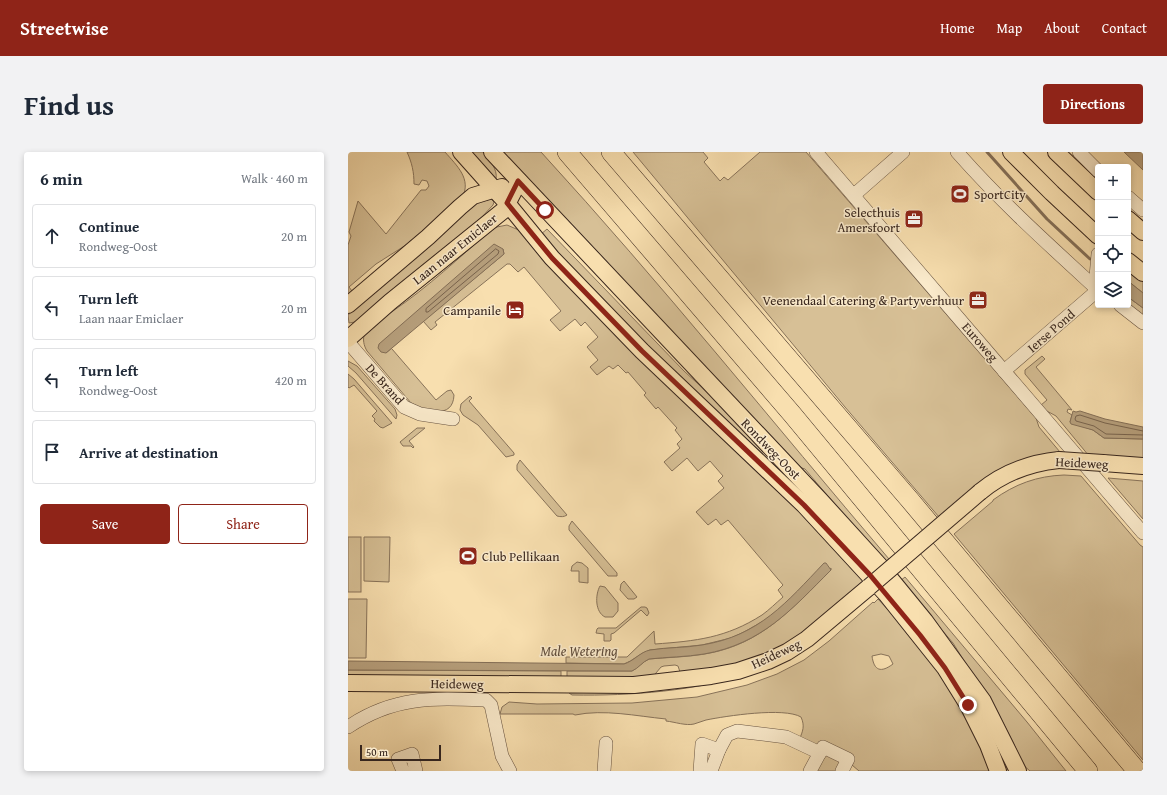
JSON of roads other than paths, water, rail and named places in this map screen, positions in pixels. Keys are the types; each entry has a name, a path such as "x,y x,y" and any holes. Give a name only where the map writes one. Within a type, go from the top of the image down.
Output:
{"highway":[{"path":"567,152 792,414 1088,771"},
{"path":"612,152 910,499 1136,771"}],"main road":[{"name":"Rondweg-Oost","path":"461,152 507,203 552,258 642,351 804,505 886,594 920,635 949,674 968,705 988,744 998,771"},
{"name":"Rondweg-Oost","path":"492,152 820,500 884,571 929,626 983,701 1018,771"},
{"path":"1011,152 1093,231"},
{"path":"1056,152 1095,189"},
{"name":"Laan naar Emiclaer","path":"348,305 428,237 473,196 518,181"},
{"name":"Laan naar Emiclaer","path":"348,340 390,302 504,210 518,181"},
{"path":"1131,222 1143,232"},
{"path":"1131,263 1143,273"},
{"name":"Heideweg","path":"348,683 634,685 711,676 738,671 768,661 787,652 808,639 996,480 1018,469 1059,460 1143,466"}],"street":[{"name":"Euroweg","path":"816,152 1143,533"},
{"path":"854,195 903,152"},
{"path":"957,152 1023,222 1095,287"},
{"path":"1079,152 1095,168"},
{"path":"1130,200 1143,210"},
{"name":"Ierse Pond","path":"1004,371 1095,293"},
{"path":"1124,308 1143,323"},
{"name":"De Brand","path":"348,340 404,407 420,414 453,419"},
{"path":"348,727 379,709 408,702 426,699 486,700 491,705 502,756 510,771"},
{"path":"711,771 719,750 727,735 737,732 786,737 820,753"},
{"path":"604,771 606,743"},
{"path":"700,771 702,744 719,750"},
{"path":"810,771 823,747 848,759 847,769"},
{"path":"404,771 398,759 412,754 416,771"}],"water":[{"path":"1124,152 1143,153 1143,170"},
{"path":"494,244 503,249 504,254 386,353 381,352 378,348 379,344"},
{"path":"1131,283 1143,293 1143,308 1131,299"},
{"path":"1073,411 1080,411 1105,419 1143,427 1143,439 1104,438 1093,430 1071,424 1070,422"},
{"path":"824,563 826,563 831,570 803,598 775,623 743,642 725,649 704,654 649,659 632,671 348,670 348,661 624,664 650,650 702,645 740,634 756,625 784,604"}],"waterway":[{"path":"987,152 1047,219 1090,259"}],"place":[{"name":"SportCity","path":"960,194"},
{"name":"Selecthuis Amersfoort","path":"914,219"},
{"name":"Veenendaal Catering & Partyverhuur","path":"978,300"},
{"name":"Campanile","path":"515,310"},
{"name":"Club Pellikaan","path":"468,556"}],"water label":[{"name":"Male Wetering","path":"579,651"}]}
